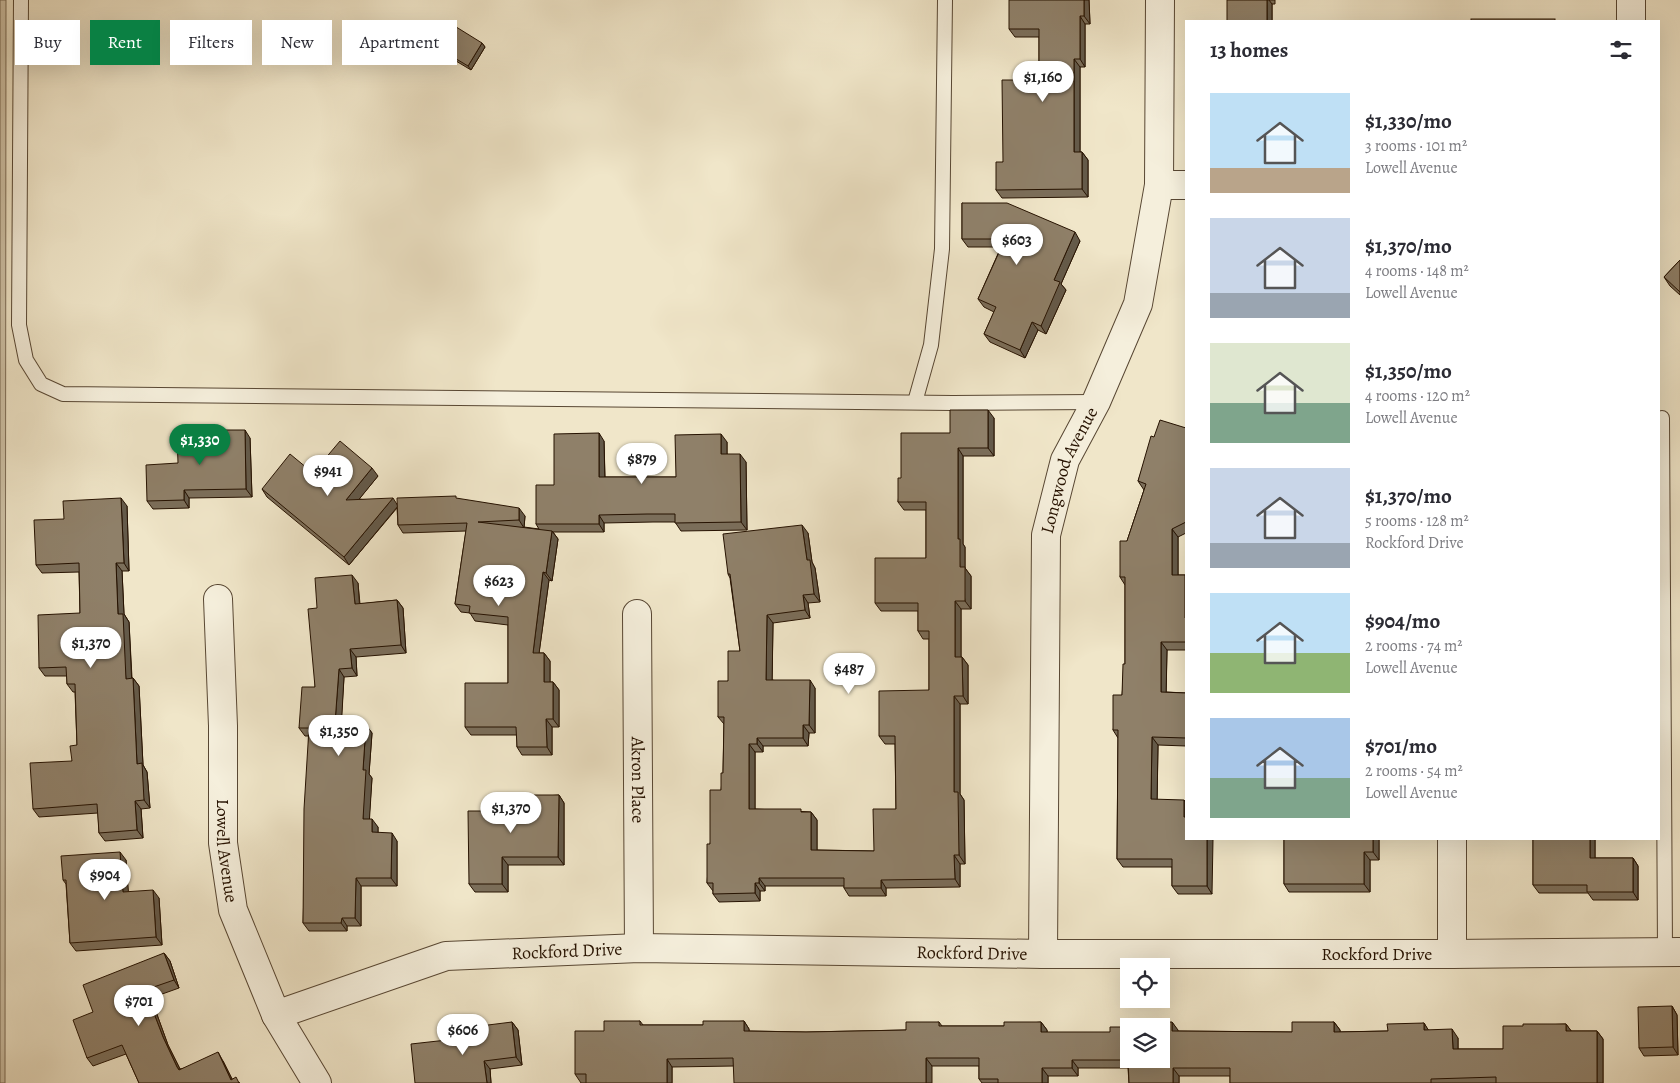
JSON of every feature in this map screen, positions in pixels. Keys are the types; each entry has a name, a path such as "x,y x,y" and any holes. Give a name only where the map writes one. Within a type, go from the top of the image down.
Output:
{"street":[{"name":"Longwood Avenue","path":"1043,954 1046,535 1065,460 1096,402 1138,304 1159,185 1160,0"},
{"path":"1631,0 1631,20"},
{"path":"1159,185 1185,185"},
{"name":"Lowell Avenue","path":"218,598 223,726 223,843 233,910 276,1015 317,1083"},
{"name":"Akron Place","path":"637,614 639,948"},
{"path":"1452,840 1452,954"},
{"name":"Rockford Drive","path":"276,1015 446,956 639,948 1043,954 1672,952"}],"lane":[{"path":"20,0 19,325 26,360 41,384 63,394 1096,402"},
{"path":"914,402 931,345 942,249 945,0"},
{"path":"1662,418 1672,952"}],"shaded area":[{"path":"0,0 6,0 5,1083 0,1083"}],"building":[{"path":"1009,0 1084,0 1084,16 1080,16 1080,59 1074,59 1074,152 1082,152 1082,189 996,190 996,162 1003,162 1002,80 1039,80 1039,29 1009,29"},
{"path":"1227,0 1267,0 1267,20 1227,20"},
{"path":"1471,19 1555,19 1555,20"},
{"path":"457,27 482,43 468,66 457,59"},
{"path":"962,203 1007,203 1075,232 1054,280 1060,282 1041,326 1032,322 1020,350 984,334 996,307 978,299 1005,239 962,239"},
{"path":"1680,260 1680,292 1664,277"},
{"path":"950,410 988,410 988,448 958,448 958,539 960,539 960,567 965,567 965,601 955,601 955,657 962,657 963,696 954,696 954,792 958,792 959,855 954,855 955,879 881,880 881,888 844,888 844,878 759,878 759,883 755,883 755,893 713,894 713,883 707,883 707,844 710,844 710,790 721,790 721,773 723,773 724,717 718,717 718,681 728,681 728,651 740,651 723,534 802,525 807,560 810,560 814,594 803,595 805,610 767,615 766,680 810,680 809,725 803,725 803,738 757,738 757,744 749,744 749,809 801,809 801,812 811,812 811,850 874,851 873,809 896,809 895,736 879,736 879,691 929,690 929,631 918,631 918,603 875,603 875,558 926,558 926,502 898,502 898,478 901,478 901,433 950,433"},
{"path":"1160,420 1185,428 1185,522 1172,529 1172,575 1185,575 1185,642 1161,642 1161,692 1185,693 1185,738 1152,737 1151,799 1184,800 1185,840 1207,840 1207,886 1172,886 1172,859 1117,859 1118,730 1113,730 1113,695 1122,695 1123,664 1125,664 1125,577 1120,577 1120,541 1127,541 1146,484 1138,481 1151,436 1154,437"},
{"path":"220,430 245,430 246,489 184,490 184,500 147,501 146,465 178,463 177,433 220,432"},
{"path":"599,433 599,477 676,477 675,435 721,434 721,454 740,454 741,522 675,523 675,514 647,514 599,515 599,524 536,524 536,485 554,485 554,434"},
{"path":"340,441 372,468 346,500 393,498 344,557 262,489 290,454 313,473"},
{"path":"456,496 456,498 519,508 519,520 478,522 552,531 546,573 543,572 533,653 544,653 544,682 553,682 553,719 546,719 547,747 517,747 516,727 465,727 465,683 508,683 508,617 469,613 470,606 455,604 467,523 398,525 397,498"},
{"path":"121,498 124,563 116,563 118,614 123,614 126,679 133,678 137,764 142,763 144,800 135,801 137,830 99,833 97,804 33,809 30,763 72,761 70,746 77,745 75,684 67,684 66,667 39,668 38,615 80,613 79,563 36,565 34,520 64,519 63,501"},
{"path":"352,575 355,604 397,600 401,645 350,649 352,668 339,669 335,723 366,725 363,770 366,770 363,819 372,819 372,832 392,833 391,878 356,878 355,918 342,918 341,923 303,923 304,809 309,728 299,728 302,687 315,687 308,609 317,608 315,578"},
{"path":"534,795 559,795 558,857 502,857 502,884 469,884 468,811 491,811 491,797 534,797"},
{"path":"1284,840 1373,840 1373,852 1364,852 1364,884 1284,884"},
{"path":"1533,840 1590,840 1590,858 1633,858 1633,892 1587,892 1587,885 1533,885"},
{"path":"120,852 123,892 153,890 156,937 70,943 66,880 63,880 61,856"},
{"path":"164,953 174,980 145,990 177,1067 179,1070 218,1052 231,1080 236,1077 239,1083 139,1083 122,1045 87,1058 73,1020 93,1012 83,985"},
{"path":"1672,1006 1673,1047 1639,1048 1638,1007"},
{"path":"604,1021 640,1021 640,1025 703,1025 703,1021 744,1021 744,1031 806,1032 906,1030 906,1022 939,1022 939,1026 1004,1026 1004,1022 1041,1022 1041,1032 1110,1032 1110,1027 1120,1027 1120,1060 1072,1060 1072,1068 1042,1068 1042,1083 998,1083 998,1079 979,1079 979,1058 926,1058 926,1083 734,1083 733,1058 667,1059 667,1083 586,1083 586,1074 575,1074 575,1031 604,1031"},
{"path":"512,1022 516,1057 484,1061 487,1083 415,1083 411,1044 474,1037 472,1027"},
{"path":"1170,1022 1172,1022 1172,1031 1292,1032 1292,1022 1334,1022 1334,1032 1388,1031 1387,1024 1424,1023 1424,1030 1452,1029 1453,1049 1503,1049 1503,1026 1566,1024 1566,1031 1597,1031 1597,1083 1496,1083 1496,1077 1431,1079 1431,1083 1230,1083 1230,1068 1173,1068 1173,1083 1129,1083 1128,1068 1170,1068"}]}
